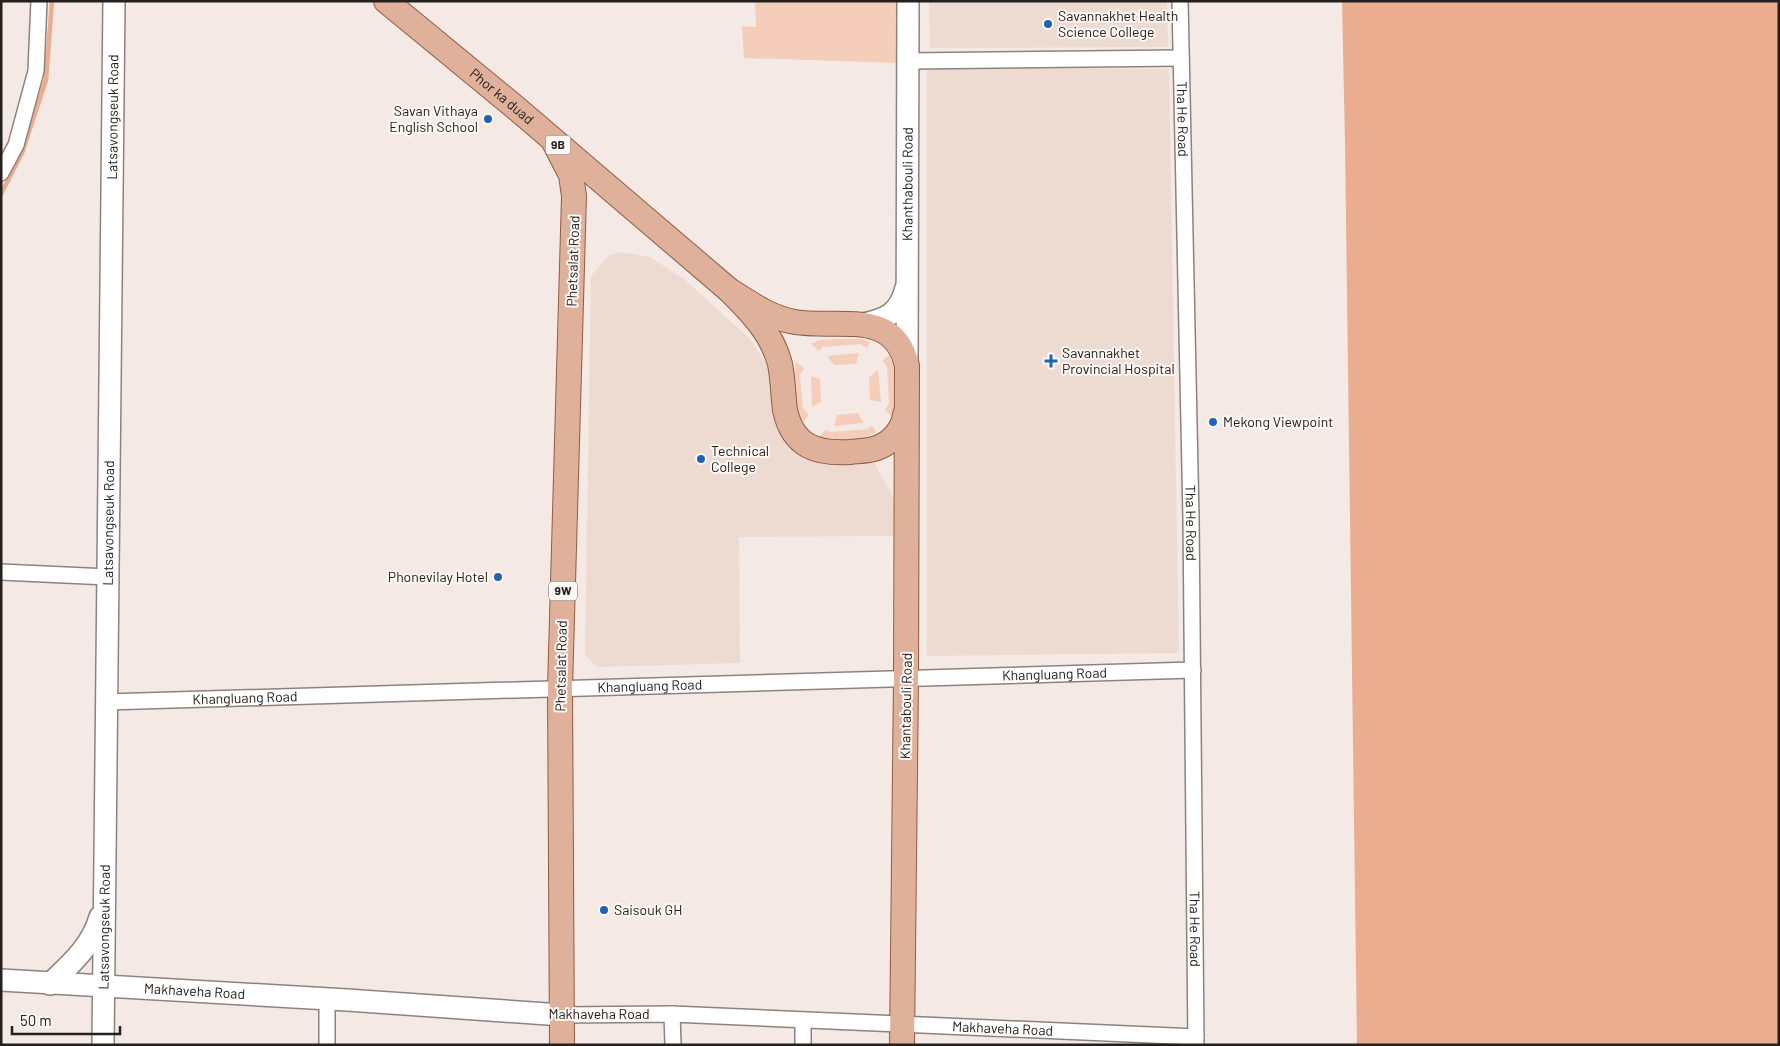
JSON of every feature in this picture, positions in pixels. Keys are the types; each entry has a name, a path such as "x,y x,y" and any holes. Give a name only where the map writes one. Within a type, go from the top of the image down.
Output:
{"main road":[{"name":"Phor ka duad","path":"386,1 729,290"},
{"name":"Phetsalat Road","path":"554,142 571,175 574,196 560,688 562,1045"},
{"path":"574,220 583,203 590,197 598,194 608,193 625,202"},
{"name":"9B","path":"729,290 758,309 794,322 875,326 898,341 904,353 907,366"},
{"name":"9B","path":"729,290 763,326 770,340 780,364 789,422 796,435 805,444 818,451 831,453 877,448 889,442 898,432 904,420 906,405"},
{"name":"Khantabouli Road","path":"902,1034 907,366"}],"street":[{"path":"1,173 16,145 36,71 39,1"},
{"name":"Latsavongseuk Road","path":"103,1045 114,1"},
{"name":"Khanthabouli Road","path":"907,366 908,1"},
{"name":"Tha He Road","path":"1180,1 1192,670 1196,1041"},
{"path":"908,61 1181,58"},
{"path":"862,324 880,320 896,309 903,302 908,280"},
{"path":"1,572 108,577"},
{"name":"Khangluang Road","path":"106,702 1192,670"},
{"path":"50,984 84,950 98,925 103,905"},
{"name":"Makhaveha Road","path":"1,980 562,1015 672,1014 803,1020 902,1034 1196,1041"},
{"path":"327,999 327,1045"},
{"path":"672,1014 672,1045"},
{"path":"803,1020 803,1045"}],"shaded area":[{"path":"755,1 897,1 898,63 744,58 742,26 756,27"},
{"name":"Savannakhet Health Science College","path":"929,1 1167,1 1168,47 930,48"},
{"path":"1342,1 1779,1 1779,1045 1357,1045"},
{"name":"Savannakhet Provincial Hospital","path":"927,67 1169,69 1179,653 927,656"},
{"name":"Technical College","path":"620,252 650,257 684,279 750,339 771,371 779,424 873,460 900,510 900,536 739,537 740,663 597,667 585,655 591,276 608,256"},
{"path":"862,339 870,342 867,348 861,344 823,347 819,351 811,344 820,340"},
{"path":"859,353 856,364 834,365 827,356"},
{"path":"889,355 894,368 897,394 895,411 892,417 885,410 889,403 887,366 882,361"},
{"path":"796,361 804,369 800,375 803,408 809,415 803,422 797,408 794,392"},
{"path":"878,370 881,402 870,400 869,377"},
{"path":"811,376 820,379 821,402 812,407"},
{"path":"858,413 864,423 834,426 837,415"},
{"path":"872,425 876,432 855,440 840,441 825,439 819,436 826,430 830,432 868,429"}],"waterway":[{"path":"1,194 22,153 46,80 52,1"}],"place":[{"name":"Savannakhet Health Science College","path":"1048,24"},
{"name":"Savan Vithaya English School","path":"488,119"},
{"name":"Savannakhet Provincial Hospital","path":"1051,361"},
{"name":"Mekong Viewpoint","path":"1213,422"},
{"name":"Technical College","path":"701,459"},
{"name":"Phonevilay Hotel","path":"498,577"},
{"name":"Saisouk GH","path":"604,910"}]}
